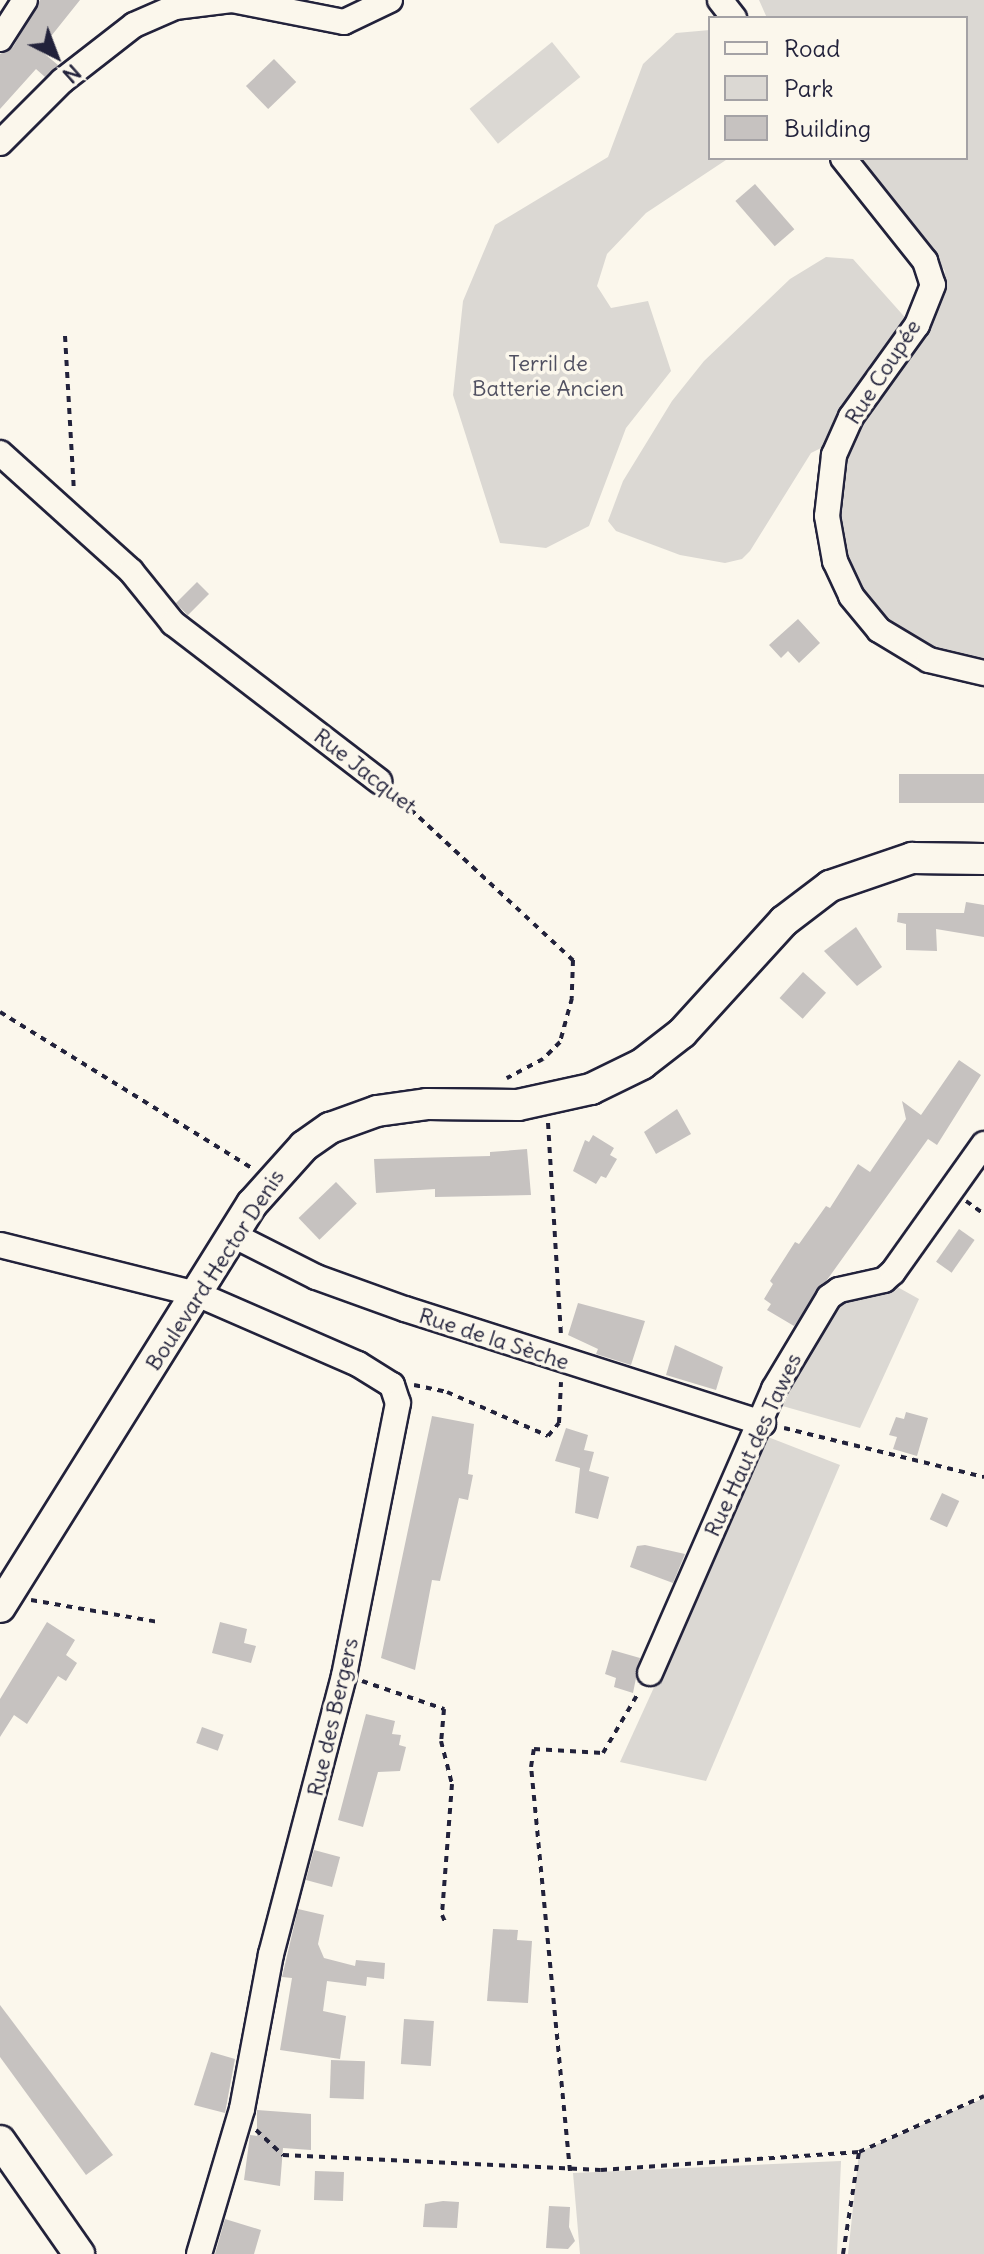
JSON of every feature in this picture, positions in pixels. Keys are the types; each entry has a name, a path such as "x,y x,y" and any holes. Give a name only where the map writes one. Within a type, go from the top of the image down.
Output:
{"street":[{"path":"0,39 25,0"},
{"path":"0,143 62,81 134,25 175,7 232,0 344,22 390,0"},
{"path":"720,0 732,16"},
{"name":"Rue Coupée","path":"845,160 925,261 933,285 917,325 858,407 834,455 827,516 835,561 851,596 879,630 929,660 984,673"},
{"name":"Rue Jacquet","path":"0,453 131,571 173,623 379,781"},
{"name":"Boulevard Hector Denis","path":"3,1601 269,1179 330,1128 377,1111 547,1102 619,1077 661,1051 699,1017 784,921 830,886 912,858 984,859"},
{"name":"Rue Haut des Tawes","path":"650,1673 763,1423 774,1389 829,1297 839,1290 884,1280 893,1272 984,1144"},
{"name":"Rue de la Sèche","path":"233,1235 316,1277 562,1362 763,1423"},
{"path":"0,1245 197,1294 358,1364 392,1385"},
{"name":"Rue des Bergers","path":"199,2254 238,2126 271,1954 344,1676 398,1403 392,1385"},
{"path":"0,2141 79,2254"}],"path":[{"path":"65,336 73,519"},
{"name":"Rue Jacquet","path":"379,781 573,960 572,998 560,1042 543,1059 495,1085"},
{"path":"0,1012 269,1179"},
{"path":"392,1385 447,1392 548,1436 559,1423 562,1362 547,1102"},
{"path":"763,1423 984,1477"},
{"path":"3,1601 159,1622"},
{"path":"570,2171 531,1767 534,1749 603,1753 650,1673"},
{"path":"344,1676 444,1709 441,1741 452,1784 442,1915 446,1924"},
{"path":"238,2126 263,2131 283,2155 570,2171 859,2152 984,2096"},
{"path":"843,2254 859,2152"}],"green space":[{"path":"759,0 984,0 984,667 898,638 846,575 833,487 862,415 928,335 945,271 861,160 968,160 968,16 766,16"},
{"name":"Terril de Batterie Ancien","path":"708,30 708,160 726,160 646,213 607,254 597,286 611,308 648,301 671,371 626,428 589,526 546,548 500,543 453,395 463,301 495,225 608,157 643,64 676,33"},
{"path":"552,42 580,77 498,144 470,109"},
{"path":"826,257 853,259 910,323 833,442 811,453 750,551 742,559 725,563 680,555 616,531 608,521 623,481 672,401 704,361 790,279"},
{"path":"892,1284 919,1299 860,1428 779,1405 835,1301"},
{"path":"768,1437 840,1465 706,1781 620,1762"},
{"path":"984,2098 984,2254 848,2254 859,2152"},
{"path":"841,2161 837,2254 580,2254 573,2173"}],"building":[{"path":"40,0 80,0 40,50 58,65 45,77 36,69 0,109 0,54 13,47"},
{"path":"274,59 296,82 268,109 246,86"},
{"path":"755,184 794,229 775,246 735,201"},
{"path":"197,582 209,594 188,615 176,603"},
{"path":"798,619 820,643 799,663 788,651 781,658 769,645"},
{"path":"899,774 984,774 984,803 899,803"},
{"path":"966,902 984,905 984,937 936,929 937,951 906,950 906,924 897,922 898,913 964,913"},
{"path":"856,927 882,967 857,986 824,951"},
{"path":"803,972 826,993 803,1019 780,998"},
{"path":"959,1060 981,1075 937,1145 928,1139 794,1326 767,1310 771,1304 764,1299 773,1284 770,1281 795,1242 799,1244 826,1206 830,1208 858,1164 870,1172 906,1119 902,1101 921,1115"},
{"path":"677,1109 691,1134 656,1154 644,1132"},
{"path":"593,1135 614,1148 610,1155 617,1159 606,1178 601,1176 596,1184 573,1171 585,1140 589,1142"},
{"path":"527,1149 531,1195 435,1197 435,1189 376,1193 374,1159 490,1156 490,1152"},
{"path":"336,1182 357,1204 319,1240 299,1218"},
{"path":"959,1229 975,1240 952,1273 936,1262"},
{"path":"578,1303 645,1321 631,1365 596,1354 598,1349 568,1335"},
{"path":"675,1345 723,1367 716,1390 666,1375"},
{"path":"906,1412 928,1418 917,1456 893,1449 897,1437 889,1435 896,1417 904,1419"},
{"path":"432,1416 474,1424 468,1474 473,1475 468,1500 459,1498 440,1581 432,1580 415,1670 381,1658"},
{"path":"566,1428 588,1435 584,1450 594,1452 589,1471 609,1477 598,1519 575,1513 580,1468 555,1461"},
{"path":"942,1493 959,1501 947,1527 930,1519"},
{"path":"637,1546 685,1554 673,1583 630,1567"},
{"path":"47,1622 75,1640 66,1655 77,1663 66,1681 58,1676 27,1724 14,1715 0,1737 0,1699"},
{"path":"220,1622 247,1629 244,1643 256,1646 251,1663 212,1653"},
{"path":"612,1650 640,1658 633,1693 614,1687 616,1678 605,1674"},
{"path":"366,1714 395,1721 392,1734 401,1735 399,1745 406,1747 400,1771 378,1772 363,1827 338,1820"},
{"path":"202,1727 224,1735 218,1751 196,1743"},
{"path":"314,1850 340,1857 332,1887 306,1880"},
{"path":"298,1909 324,1915 318,1944 324,1958 355,1966 356,1960 385,1963 384,1979 367,1977 366,1986 327,1981 323,2011 346,2016 340,2059 280,2050 292,1978 282,1977"},
{"path":"493,1929 518,1930 517,1940 532,1941 528,2003 487,2001"},
{"path":"0,2005 113,2155 86,2175 0,2057"},
{"path":"404,2019 434,2021 431,2066 401,2064"},
{"path":"211,2052 235,2059 225,2113 194,2105"},
{"path":"331,2060 365,2061 364,2099 330,2098"},
{"path":"257,2110 311,2114 311,2150 283,2148 280,2186 244,2180 250,2135 257,2136"},
{"path":"315,2171 344,2172 343,2201 314,2200"},
{"path":"459,2202 457,2228 423,2227 425,2204"},
{"path":"549,2206 570,2207 569,2227 575,2241 568,2249 546,2248"},
{"path":"225,2219 261,2230 254,2254 215,2254"}]}
